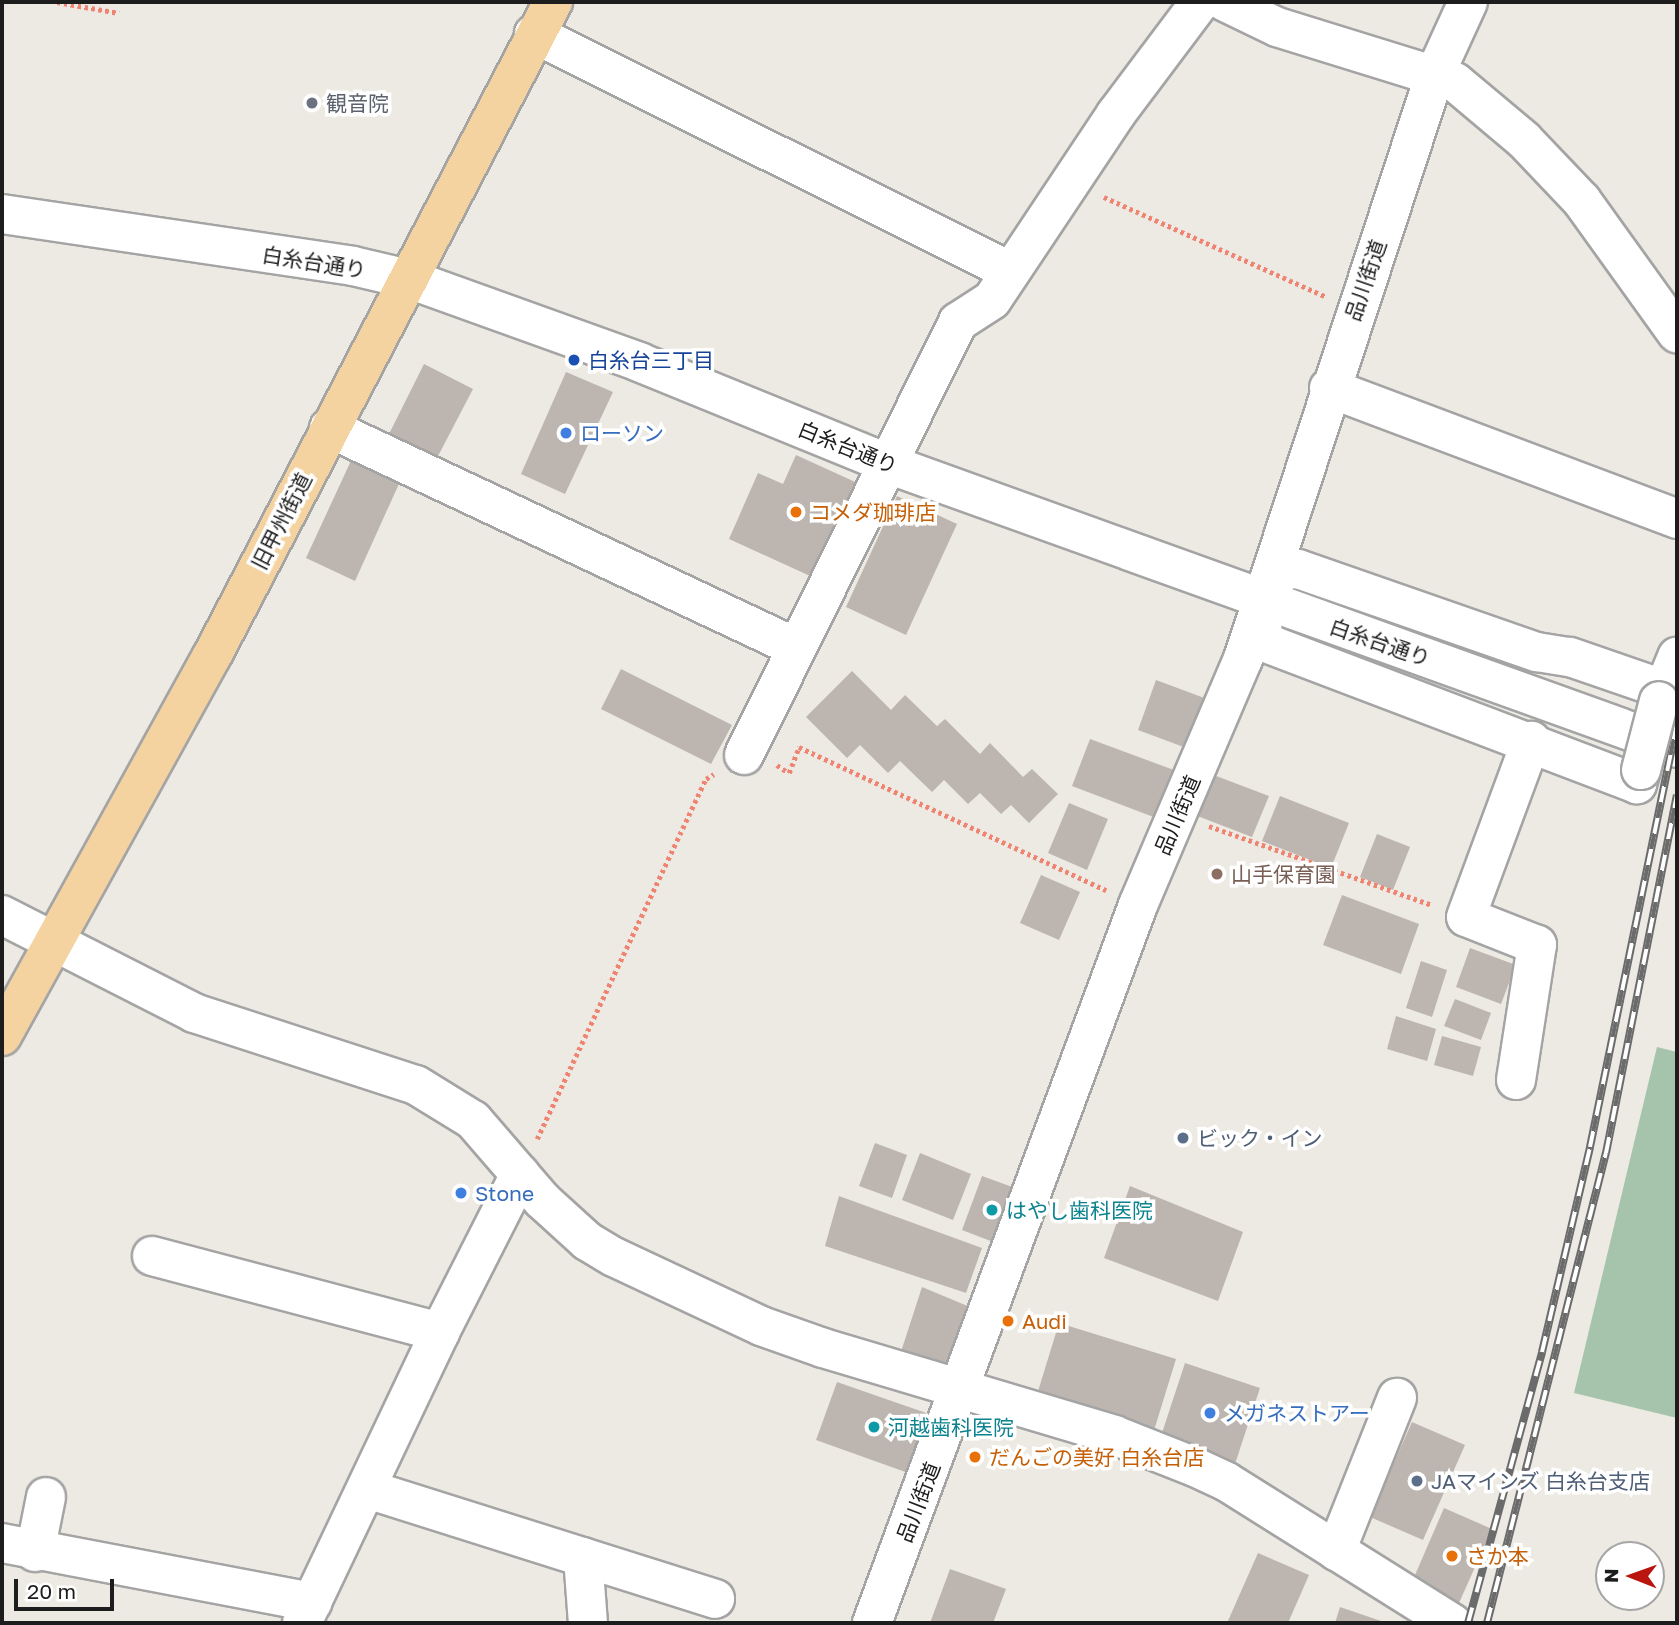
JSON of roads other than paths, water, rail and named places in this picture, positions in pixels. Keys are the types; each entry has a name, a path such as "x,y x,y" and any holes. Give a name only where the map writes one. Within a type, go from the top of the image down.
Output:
{"main road":[{"name":"旧甲州街道","path":"2,1036 56,944 553,2"}],"street":[{"path":"746,751 795,647 891,464 958,322 992,300 1116,114 1200,2"},
{"path":"1225,2 1277,27 1455,82 1524,140 1582,201 1677,333"},
{"name":"品川街道","path":"872,1623 961,1391 1138,905 1243,659 1259,600 1435,74 1468,2"},
{"path":"534,34 1010,271"},
{"name":"白糸台通り","path":"2,214 353,266 409,279 639,362 891,464 1259,600 1677,748"},
{"path":"1329,388 1677,519"},
{"path":"329,428 795,647"},
{"path":"1298,569 1537,652 1570,657 1666,682 1637,784 1531,741 1264,642 1259,600 1283,570 1298,569"},
{"path":"1516,1080 1536,945 1466,917 1531,741"},
{"path":"2,915 194,1013 416,1085 473,1119 564,1222 614,1257 761,1326 961,1391 1114,1436 1195,1467 1336,1551 1441,1620"},
{"path":"46,1497 18,1548 307,1613 440,1332 520,1174"},
{"path":"152,1256 440,1332"},
{"path":"1336,1551 1396,1398"},
{"path":"367,1489 715,1599"},
{"path":"583,1557 588,1623"}],"railway":[{"path":"1468,1623 1542,1352 1590,1147 1677,722"},
{"path":"1487,1623 1606,1153 1677,795"}],"place":[{"name":"観音院","path":"312,103"},
{"name":"白糸台三丁目","path":"574,360"},
{"name":"ローソン","path":"566,433"},
{"name":"コメダ珈琲店","path":"796,512"},
{"name":"山手保育園","path":"1217,874"},
{"name":"ビック・イン","path":"1183,1138"},
{"name":"Stone","path":"461,1193"},
{"name":"はやし歯科医院","path":"992,1210"},
{"name":"Audi","path":"1008,1321"},
{"name":"メガネストアー","path":"1210,1413"},
{"name":"河越歯科医院","path":"874,1427"},
{"name":"だんごの美好 白糸台店","path":"975,1457"},
{"name":"JAマインズ 白糸台支店","path":"1417,1481"},
{"name":"さか本","path":"1452,1556"}]}
